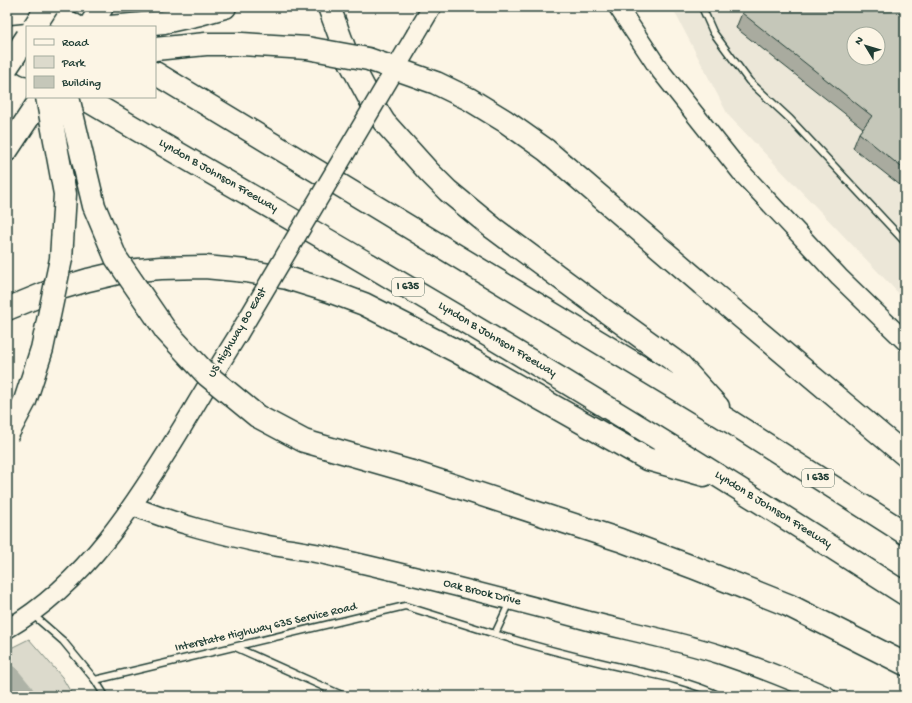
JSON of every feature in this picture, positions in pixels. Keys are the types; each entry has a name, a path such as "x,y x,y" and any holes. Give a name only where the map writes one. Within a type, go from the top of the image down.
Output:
{"highway":[{"path":"28,7 33,26"},
{"path":"43,7 75,26"},
{"path":"34,26 48,7"},
{"path":"48,7 53,26"},
{"path":"90,26 102,7"},
{"path":"121,26 164,22 225,7"},
{"path":"329,7 348,58 371,101 384,122 429,172 458,200 492,228 680,365 731,422"},
{"path":"7,36 26,36"},
{"path":"7,67 26,38"},
{"path":"156,49 213,44 242,44 306,48 368,60 436,83 469,99 499,117 546,150 905,456"},
{"path":"7,52 26,63"},
{"path":"7,60 26,59"},
{"name":"I 635","path":"156,74 731,422 905,533"},
{"path":"7,150 41,98"},
{"path":"7,436 25,401 42,349 61,259 65,194 47,98"},
{"path":"68,98 94,206 116,258 166,331 207,375 257,416 304,441 412,472 620,540 695,568 788,605 882,651 905,664"},
{"name":"Lyndon B Johnson Freeway","path":"84,98 410,288 731,482 905,594"},
{"path":"7,310 51,291 126,271 161,268 205,267 246,271 287,278 364,304 392,318 456,351 647,459 731,482"}],"main road":[{"name":"US Highway 80 East","path":"7,629 52,597 97,551 133,506 238,335 432,7"},
{"path":"618,7 659,69 740,172 838,277 905,341"},
{"name":"Oak Brook Drive","path":"133,506 155,515 192,526 269,545 337,558 674,641 722,655 786,678 827,696"}],"lane":[{"path":"702,7 713,32 749,82 790,119 905,242"},
{"path":"495,634 510,600"},
{"name":"Interstate Highway 635 Service Road","path":"95,680 405,606 540,648 669,679 720,696"},
{"path":"31,613 63,641 95,680 105,696"},
{"path":"235,647 344,696"}],"shaded area":[{"path":"672,7 905,7 905,300 728,115"}],"green space":[{"path":"29,639 62,677 73,696 7,696 7,650"}],"building":[{"path":"747,7 905,7 905,170 859,133 872,116 742,13"}],"waterway":[{"path":"7,679 21,696"}]}
